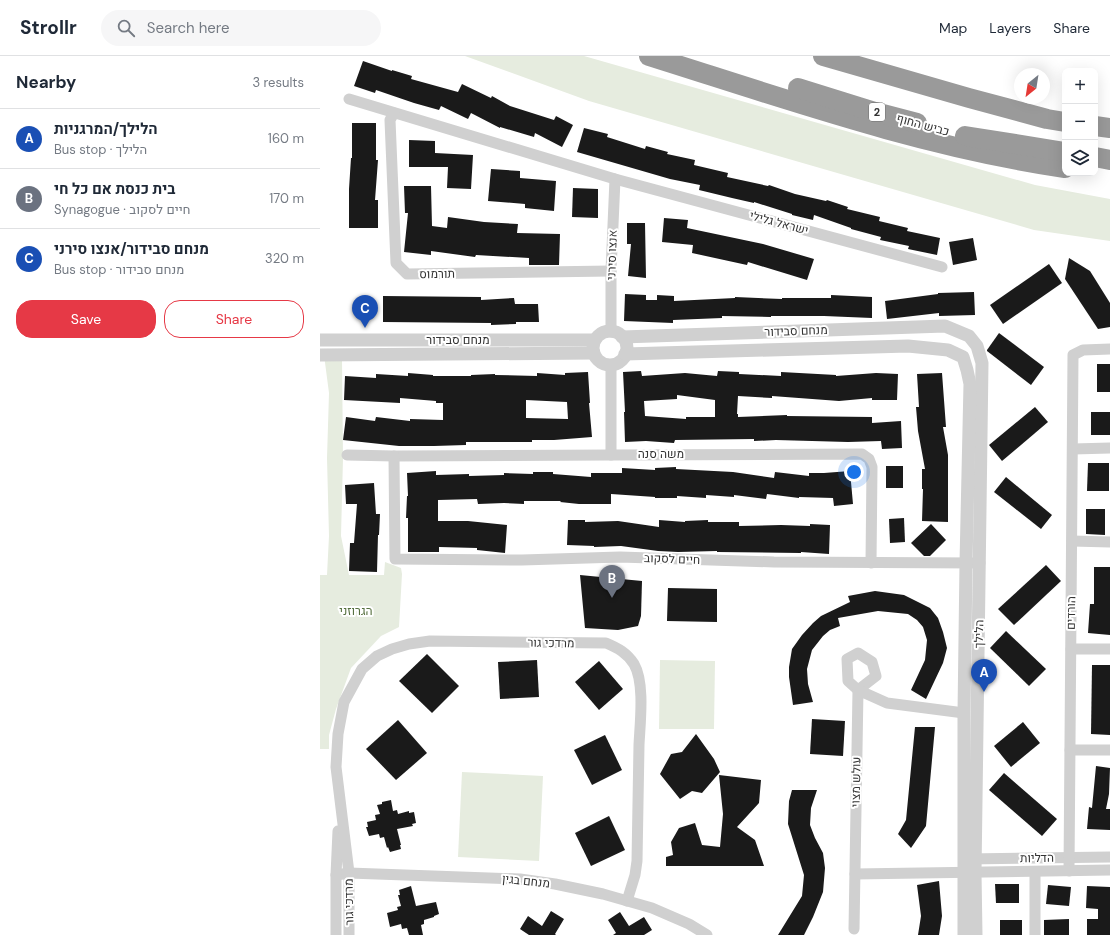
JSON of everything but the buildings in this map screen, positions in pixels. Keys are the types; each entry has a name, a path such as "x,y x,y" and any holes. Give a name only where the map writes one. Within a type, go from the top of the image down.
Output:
{"highway":[{"path":"649,56 870,125 957,147 1062,168"},
{"name":"כביש החוף","path":"693,56 875,112 964,136 1062,152"},
{"path":"823,56 969,98 1046,119 1062,122"},
{"path":"853,56 969,98"},
{"path":"1098,126 1110,128"},
{"path":"1098,158 1110,160"},
{"path":"1098,171 1110,171"}],"street":[{"name":"ישראל גלילי","path":"349,100 615,179 942,267"},
{"name":"תורמוס","path":"394,113 390,120 396,263 407,274 611,271"},
{"name":"אנצו סירני","path":"615,179 611,271 616,334"},
{"name":"מנחם סבידור","path":"616,334 945,326 969,336"},
{"path":"602,334 616,334 626,345 625,354 620,362 610,365 602,363 599,360 595,347 602,334"},
{"name":"הלילך","path":"964,935 970,873 980,563 982,363 977,346 969,336"},
{"name":"מנחם סבידור","path":"320,340 595,347"},
{"name":"מנחם סבידור","path":"625,354 908,346 948,350 963,358"},
{"name":"מנחם סבידור","path":"320,355 595,347"},
{"name":"הורדים","path":"1069,871 1073,355 1083,350 1110,349"},
{"name":"הלילך","path":"963,358 970,384 964,713 970,859"},
{"path":"610,365 611,455"},
{"path":"1073,449 1110,448"},
{"name":"משה סנה","path":"347,455 862,454 869,459 872,467 871,563"},
{"name":"חיים לסקוב","path":"394,456 395,559 522,560 620,557 774,562 980,563"},
{"path":"1072,541 1110,542"},
{"name":"מרדכי גור","path":"349,935 349,873 336,767 338,734 344,702 362,669 377,656 392,649 409,644 430,641 606,644 619,648 628,655 635,665 641,693 637,861 635,875 627,901"},
{"path":"1071,649 1110,649"},
{"name":"עולש מצוי","path":"854,929 858,690 887,703 964,713"},
{"path":"1070,750 1110,750"},
{"name":"מרדכי גור","path":"336,935 336,875 340,797"},
{"name":"הדליות","path":"970,859 1110,857"},
{"name":"הדליות","path":"970,873 1110,870"},
{"name":"הדליות","path":"1035,872 1035,935"},
{"name":"מנחם בגין","path":"336,875 349,873 520,879 555,884 603,894 652,908 689,924 707,935"},
{"path":"855,874 970,873"},
{"name":"הלילך","path":"970,873 976,935"}],"green space":[{"path":"465,56 584,56 1035,185 1110,199 1110,241 1034,230 589,101"},
{"name":"הגרוזני","path":"324,355 342,359 343,458 341,536 349,575 384,575 385,562 401,568 402,574 399,627 381,636 351,668 336,709 329,735 329,749 320,749 320,575 327,575 329,536 327,458 329,393"},
{"path":"660,660 715,661 714,729 659,729"},
{"path":"462,772 543,776 539,861 458,857"}],"place":[{"name":"מנחם סבידור/אנצו סירני","path":"365,328"},
{"name":"בית כנסת אם כל חי","path":"612,598"},
{"name":"הלילך/המרגניות","path":"984,692"}]}
